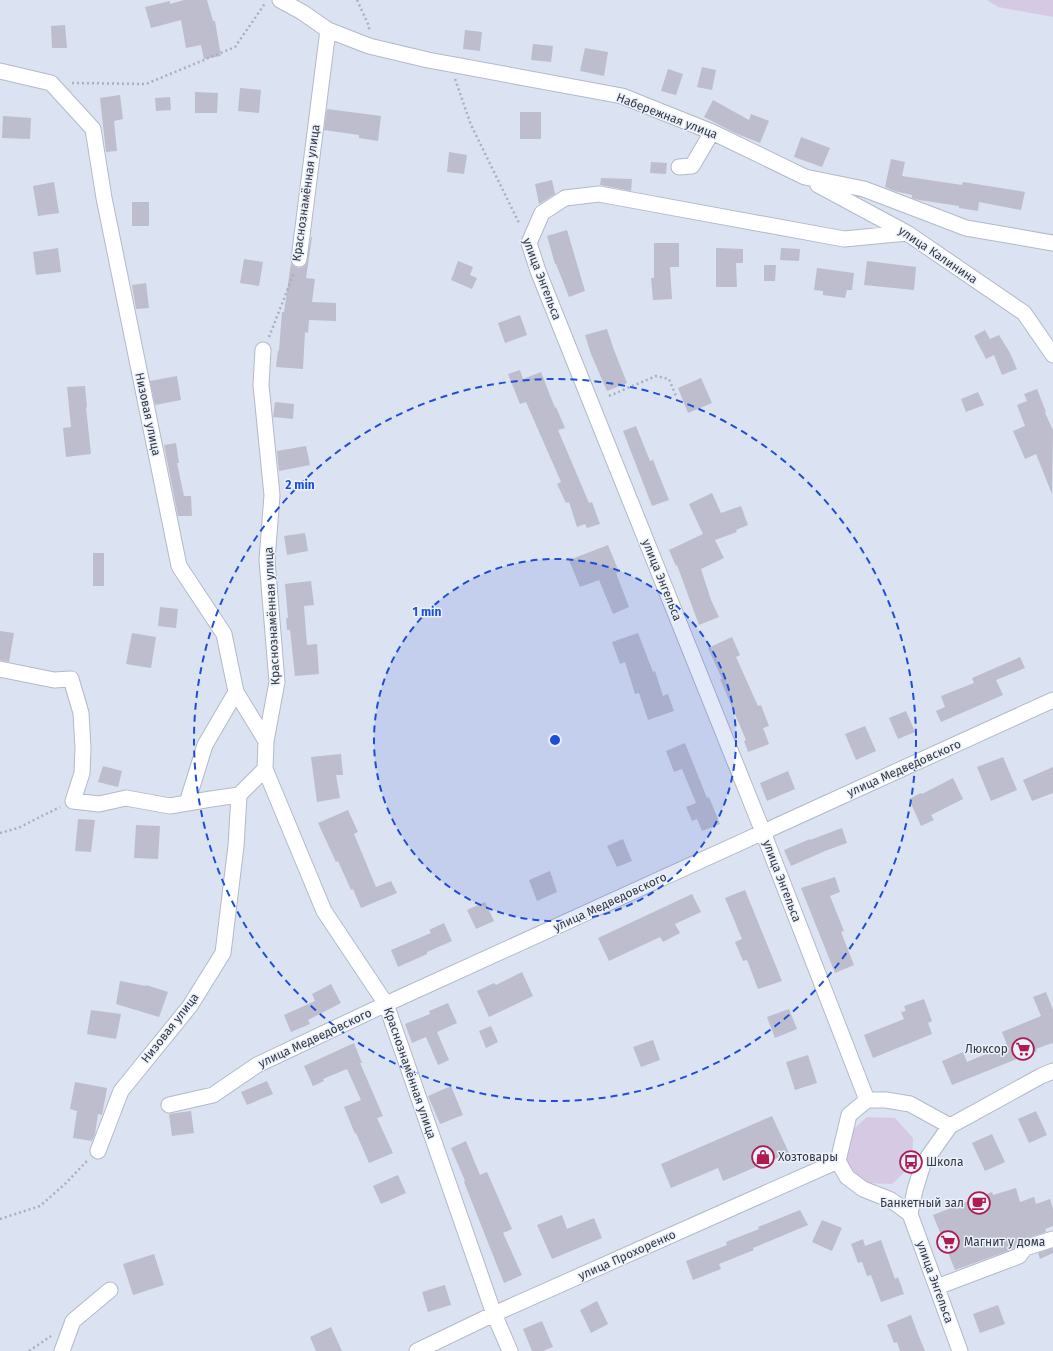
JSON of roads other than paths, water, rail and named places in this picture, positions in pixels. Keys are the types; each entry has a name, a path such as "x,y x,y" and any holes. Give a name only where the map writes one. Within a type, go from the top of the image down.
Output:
{"street":[{"name":"Набережная улица","path":"280,0 328,30 369,46 428,60 622,96 712,132 805,177 864,189 966,228 1053,243"},
{"name":"Краснознамённая улица","path":"299,259 328,30"},
{"name":"Низовая улица","path":"0,71 51,83 93,129 104,198 179,566 224,634 236,692 266,741"},
{"path":"679,167 692,166 712,132"},
{"name":"улица Калинина","path":"805,177 907,233 1024,313 1053,354"},
{"name":"улица Энгельса","path":"867,1100 763,832 538,271 529,243 542,213 565,198 599,194 844,239 907,233"},
{"name":"Краснознамённая улица","path":"263,350 261,385 272,495 267,560 277,682 266,741 265,769 324,911 386,1004 494,1314 510,1351"},
{"path":"0,669 54,680 71,679 81,713 83,748 82,773 73,801 98,804 126,798 170,806 239,795 265,769"},
{"path":"187,803 205,745 236,692"},
{"name":"улица Медведовского","path":"169,1105 213,1095 257,1065 386,1004 1053,700"},
{"name":"Низовая улица","path":"98,1151 121,1091 190,1006 223,953 236,846 239,795"},
{"path":"950,1126 910,1104 886,1100 867,1100 849,1115 838,1161 847,1177 863,1189 891,1200 910,1214 915,1190 923,1164 950,1126 1041,1076 1053,1071"},
{"name":"улица Прохоренко","path":"416,1351 494,1314 838,1161"},
{"name":"улица Энгельса","path":"910,1214 960,1351"},
{"path":"937,1287 1019,1256 1025,1248 1053,1239"},
{"path":"62,1351 73,1321 110,1290"}],"place":[{"name":"Люксор","path":"1023,1049"},
{"name":"Хозтовары","path":"763,1157"},
{"name":"Школа","path":"911,1162"},
{"name":"Банкетный зал","path":"979,1203"},
{"name":"Магнит у дома","path":"948,1242"}]}
